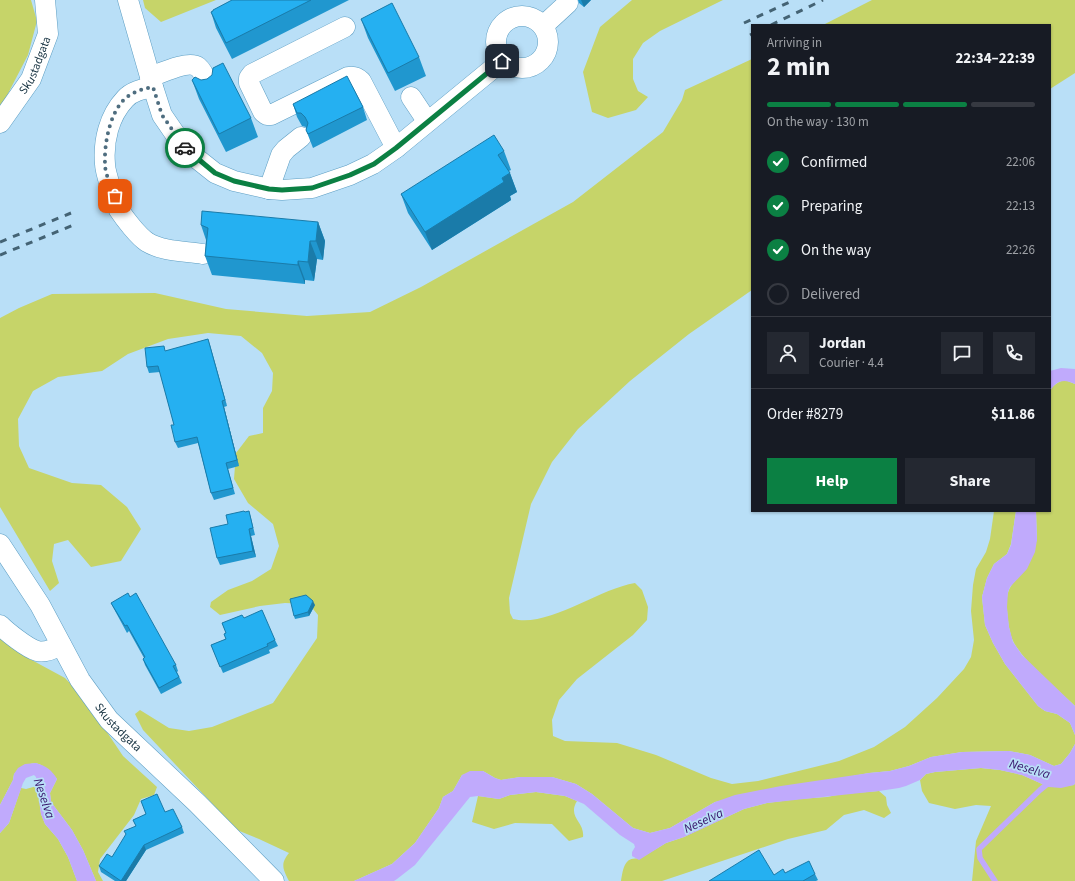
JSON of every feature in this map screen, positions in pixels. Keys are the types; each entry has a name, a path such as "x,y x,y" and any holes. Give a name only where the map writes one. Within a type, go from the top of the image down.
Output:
{"street":[{"name":"Skustadgata","path":"0,123 31,79 48,34 45,0"},
{"path":"128,0 162,115 186,150 215,173 234,181 269,189 282,190 312,188 350,175 374,164 396,148 427,121 502,61"},
{"path":"543,26 568,3"},
{"path":"523,16 533,18 543,26 547,34 548,47 541,61 530,68 513,68 502,61 497,52 496,37 501,26 513,18 523,16"},
{"path":"345,27 252,74 249,78 249,83 263,112 270,115 348,77 353,76 358,78 361,81 396,148"},
{"path":"203,254 162,249 146,241 135,231 119,209 104,165 106,135 114,115 126,98 151,82 189,64 197,66 202,72 209,87"},
{"path":"411,97 427,121"},
{"path":"269,189 281,155 301,137"},
{"name":"Skustadgata","path":"0,544 40,605 80,680 109,720 197,803 274,881"},
{"path":"0,625 6,631 37,651 53,650 61,645"}],"green space":[{"path":"0,0 31,0 37,21 28,55 0,109"},
{"path":"143,0 216,0 161,22 145,8"},
{"path":"632,0 723,0 660,31 643,43 633,59 633,79 638,91 648,97 636,110 608,118 592,112 583,72 600,27"},
{"path":"872,0 1075,0 1075,73 1051,88 1051,24 825,24"},
{"path":"751,59 751,291 689,334 630,381 578,429 552,462 531,504 509,598 510,613 513,619 527,620 542,618 573,607 605,592 635,583 642,590 648,607 647,620 633,635 577,679 559,700 552,720 553,736 565,741 617,743 656,755 711,778 732,784 758,781 839,761 874,747 905,727 937,698 964,669 971,657 974,640 971,611 976,569 986,552 990,539 994,512 1016,512 1011,544 1007,554 994,564 987,578 982,597 985,625 1005,664 1038,706 1045,711 1057,714 1070,723 1075,735 1075,744 1061,764 1054,766 1030,755 1009,751 962,752 931,757 909,766 890,771 869,773 715,802 670,828 650,833 633,828 592,794 576,784 552,777 520,777 501,780 483,771 462,775 453,791 443,797 439,808 415,843 392,864 354,881 289,881 283,864 289,853 237,830 143,730 135,714 140,710 169,728 189,731 212,727 273,703 317,638 318,615 309,604 285,603 260,606 220,615 210,607 211,602 228,590 252,581 271,569 279,546 273,524 248,503 234,479 236,453 249,436 263,433 263,408 272,391 273,373 262,353 241,336 208,333 168,339 128,354 102,371 58,377 33,391 18,419 19,446 29,468 72,483 101,485 127,507 141,529 121,561 91,567 68,540 54,544 52,561 59,583 50,591 0,507 0,318 52,294 155,293 226,309 307,316 370,312 421,287 573,202 663,132 682,100 685,90"},
{"path":"1065,380 1075,384 1075,706 1042,676 1019,651 1011,635 1008,623 1007,606 1007,598 1010,587 1015,581 1037,540 1036,512 1051,512 1051,390"},
{"path":"0,638 28,658 65,678 84,698 123,756 157,787 154,795 141,799 134,815 100,859 98,872 103,881 96,881 83,850 72,830 51,802 50,793 57,779 46,768 37,763 32,763 14,774 13,780 0,805"},
{"path":"981,768 1000,770 1022,775 1049,787 1074,785 1075,783 1075,881 972,881 976,841 991,806 976,805 955,809 929,803 922,791 920,780 926,774 935,772"},
{"path":"37,786 41,814 45,824 58,839 68,857 77,881 0,881 0,833 9,823 21,788 26,789"},
{"path":"879,791 886,797 887,805 891,813 884,818 864,810 844,815 826,830 788,839 662,881 621,881 625,865 630,860 639,859 666,843 684,837 744,809 767,803"},
{"path":"536,792 565,796 577,801 574,811 582,827 583,837 569,841 552,824 515,823 494,829 472,822 478,796 499,799 510,795"}],"water":[{"path":"1061,368 1075,369 1075,384 1064,381 1055,385 1051,390 1051,371"},
{"path":"1016,512 1036,512 1037,540 1035,552 1027,569 1010,587 1008,592 1007,607 1009,627 1013,642 1022,655 1075,706 1075,735 1070,723 1057,714 1045,711 1038,706 1005,664 985,625 982,597 987,578 994,564 1007,554 1011,545"},
{"name":"Neselva","path":"1075,744 1074,785 1061,788 1049,787 1022,775 1000,770 981,768 935,772 926,774 920,780 899,788 767,803 744,809 684,837 666,843 639,860 632,856 632,852 635,847 634,844 620,835 584,804 565,796 536,792 510,795 499,799 478,796 470,797 415,865 397,879 394,881 354,881 392,864 415,843 439,808 443,797 453,791 462,775 470,771 483,771 501,780 520,777 552,777 576,784 592,794 633,828 650,833 670,828 715,802 735,795 781,786 890,771 909,766 931,757 962,752 1009,751 1030,755 1054,766 1061,764"},
{"name":"Neselva","path":"36,763 48,769 57,779 50,793 51,802 72,830 83,850 96,881 77,881 68,857 58,839 45,824 41,814 36,777 34,775 26,778 23,783 9,823 0,833 0,805 13,780 14,774 18,768 25,764"}],"building":[{"path":"232,0 311,0 226,43 211,12"},
{"path":"392,3 419,57 388,73 361,19"},
{"path":"223,63 251,118 219,134 192,80 195,77 201,80 207,79 212,75 213,68"},
{"path":"347,76 363,107 308,134 306,130 308,123 305,117 301,113 297,113 293,104"},
{"path":"494,135 504,151 498,155 510,173 502,178 504,182 425,232 401,194"},
{"path":"202,211 318,222 316,241 310,241 308,262 298,261 298,265 205,256 208,228 201,225"},
{"path":"208,339 225,400 222,401 237,460 226,463 233,488 211,493 197,437 175,442 171,425 174,425 158,366 147,367 145,348 164,346 165,351"},
{"path":"249,511 253,528 249,529 253,551 217,558 210,528 228,524 226,515"},
{"path":"128,593 130,597 136,593 176,665 173,666 179,677 159,688 143,659 145,657 127,625 125,626 111,603"},
{"path":"306,595 313,601 308,612 294,616 290,599"},
{"path":"262,610 275,640 267,644 268,646 220,667 211,645 226,639 224,634 226,633 222,623 242,615 244,618"},
{"path":"157,794 165,812 173,809 182,827 144,845 121,881 99,866 107,854 112,857 126,834 124,831 136,826 133,820 146,814 141,801"},
{"path":"759,850 774,875 783,869 785,873 809,861 815,874 803,881 709,881"}],"waterway":[{"name":"Neselva","path":"995,881 980,858 979,849 1051,781"}],"railway":[{"path":"744,23 794,0"},
{"path":"773,24 823,0"},
{"path":"0,242 71,213"},
{"path":"0,255 76,224"}],"way so far":[{"path":"115,196 104,165 106,135 114,115 126,98 139,90 153,87 162,115 185,148"}],"route":[{"path":"185,148 215,173 234,181 269,189 282,190 312,188 350,175 374,164 396,148 427,121 502,61"}]}
